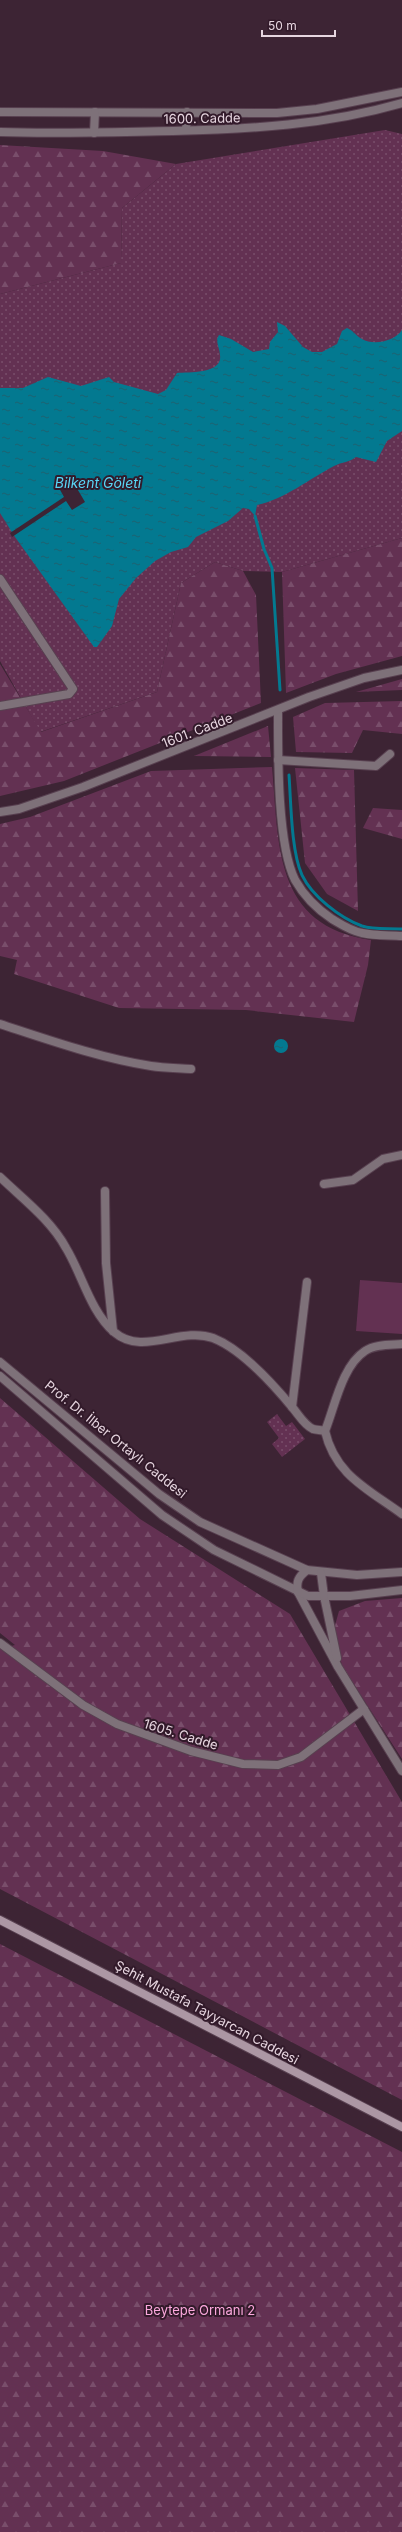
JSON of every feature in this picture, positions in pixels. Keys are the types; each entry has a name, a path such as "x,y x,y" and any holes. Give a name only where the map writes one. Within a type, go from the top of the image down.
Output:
{"main road":[{"name":"Şehit Mustafa Tayyarcan Caddesi","path":"0,1920 402,2127"}],"street":[{"name":"1600. Cadde","path":"0,112 187,112 238,114 303,111 402,92"},
{"name":"1600. Cadde","path":"0,132 94,133 248,129 323,122 402,103"},
{"path":"94,133 95,112"},
{"path":"186,130 187,112"},
{"path":"0,579 73,689 69,694 0,706"},
{"name":"1601. Cadde","path":"0,812 19,809 83,787 278,711 309,697 364,678 402,670"},
{"path":"278,711 278,760 285,846 295,879 310,901 344,927 362,933 402,936"},
{"path":"278,760 376,766 390,754"},
{"path":"0,1024 52,1041 115,1058 152,1066 191,1069"},
{"path":"324,1184 353,1180 383,1159 402,1155"},
{"path":"0,1177 40,1215 66,1247 102,1320 123,1339 134,1342 147,1342 196,1334 213,1338 244,1358 292,1407 304,1423 314,1429 325,1431"},
{"path":"105,1191 106,1270 113,1331"},
{"path":"292,1407 307,1282"},
{"path":"402,1344 383,1345 366,1350 354,1362 325,1431 329,1449 346,1473 402,1514"},
{"name":"Prof. Dr. İlber Ortaylı Caddesi","path":"0,1362 159,1494 200,1522 307,1570 321,1573 357,1575 402,1572"},
{"name":"Prof. Dr. İlber Ortaylı Caddesi","path":"0,1376 162,1515 214,1550 308,1596 402,1590"},
{"path":"307,1570 299,1576 296,1584 298,1592 338,1667 402,1771"},
{"path":"321,1573 338,1667"},
{"name":"1605. Cadde","path":"0,1643 83,1706 117,1724 191,1751 243,1764 278,1765 302,1757 364,1709"}],"green space":[{"path":"385,130 402,134 402,538 282,572 243,571 215,562 181,583 157,692 40,732 0,661 0,294 121,263 122,208 176,164"},
{"path":"0,145 103,151 176,164 122,208 121,263 0,294"},
{"path":"402,538 402,656 336,674 286,693 282,572"},
{"path":"215,562 243,571 256,595 261,703 64,781 0,796 0,664 41,732 157,692 181,583"},
{"path":"402,679 402,690 356,692"},
{"path":"402,701 402,734 363,730 352,753 296,752 293,717 325,703"},
{"path":"268,726 271,757 194,756"},
{"path":"272,767 281,852 287,877 298,899 315,918 339,932 371,940 368,965 354,1022 246,1010 119,1008 14,974 17,960 0,956 0,824 30,817 151,771"},
{"path":"295,768 354,770 358,911 327,894 305,863"},
{"path":"373,808 402,810 402,839 363,828"},
{"path":"360,1280 402,1283 402,1334 356,1331"},
{"path":"0,1398 140,1519 290,1614 402,1802 402,2100 0,1889 0,1649 15,1645 0,1633"},
{"path":"277,1414 286,1426 292,1422 305,1439 282,1457 272,1444 279,1438 267,1422"},
{"path":"402,1598 402,1759 342,1666 334,1629 339,1611 365,1601"},
{"name":"Beytepe Ormanı 2","path":"0,1944 402,2152 402,2532 0,2532"}],"water":[{"name":"Bilkent Göleti","path":"277,322 285,326 303,347 312,352 322,352 337,344 342,331 347,328 362,339 372,342 389,340 399,334 402,330 402,431 387,441 376,462 356,457 334,466 287,493 257,505 255,516 249,509 243,508 228,521 196,537 188,547 171,552 155,561 136,578 119,599 112,626 97,647 94,647 15,537 0,513 0,388 23,388 48,377 81,386 109,377 114,382 158,394 166,390 177,373 204,371 216,366 220,361 220,353 217,343 219,335 231,339 253,352 269,349 270,342 278,332"},
{"path":"281,1039 286,1041 288,1046 286,1051 281,1053 276,1051 274,1046 276,1041"}],"pier":[{"path":"72,480 85,502 72,510 66,501 12,537 10,533 64,497 59,488"}],"waterway":[{"path":"255,516 264,549 272,568 280,690"},
{"path":"289,775 292,826 298,865 302,875 312,891 336,912 362,926 371,928 402,929"}]}
